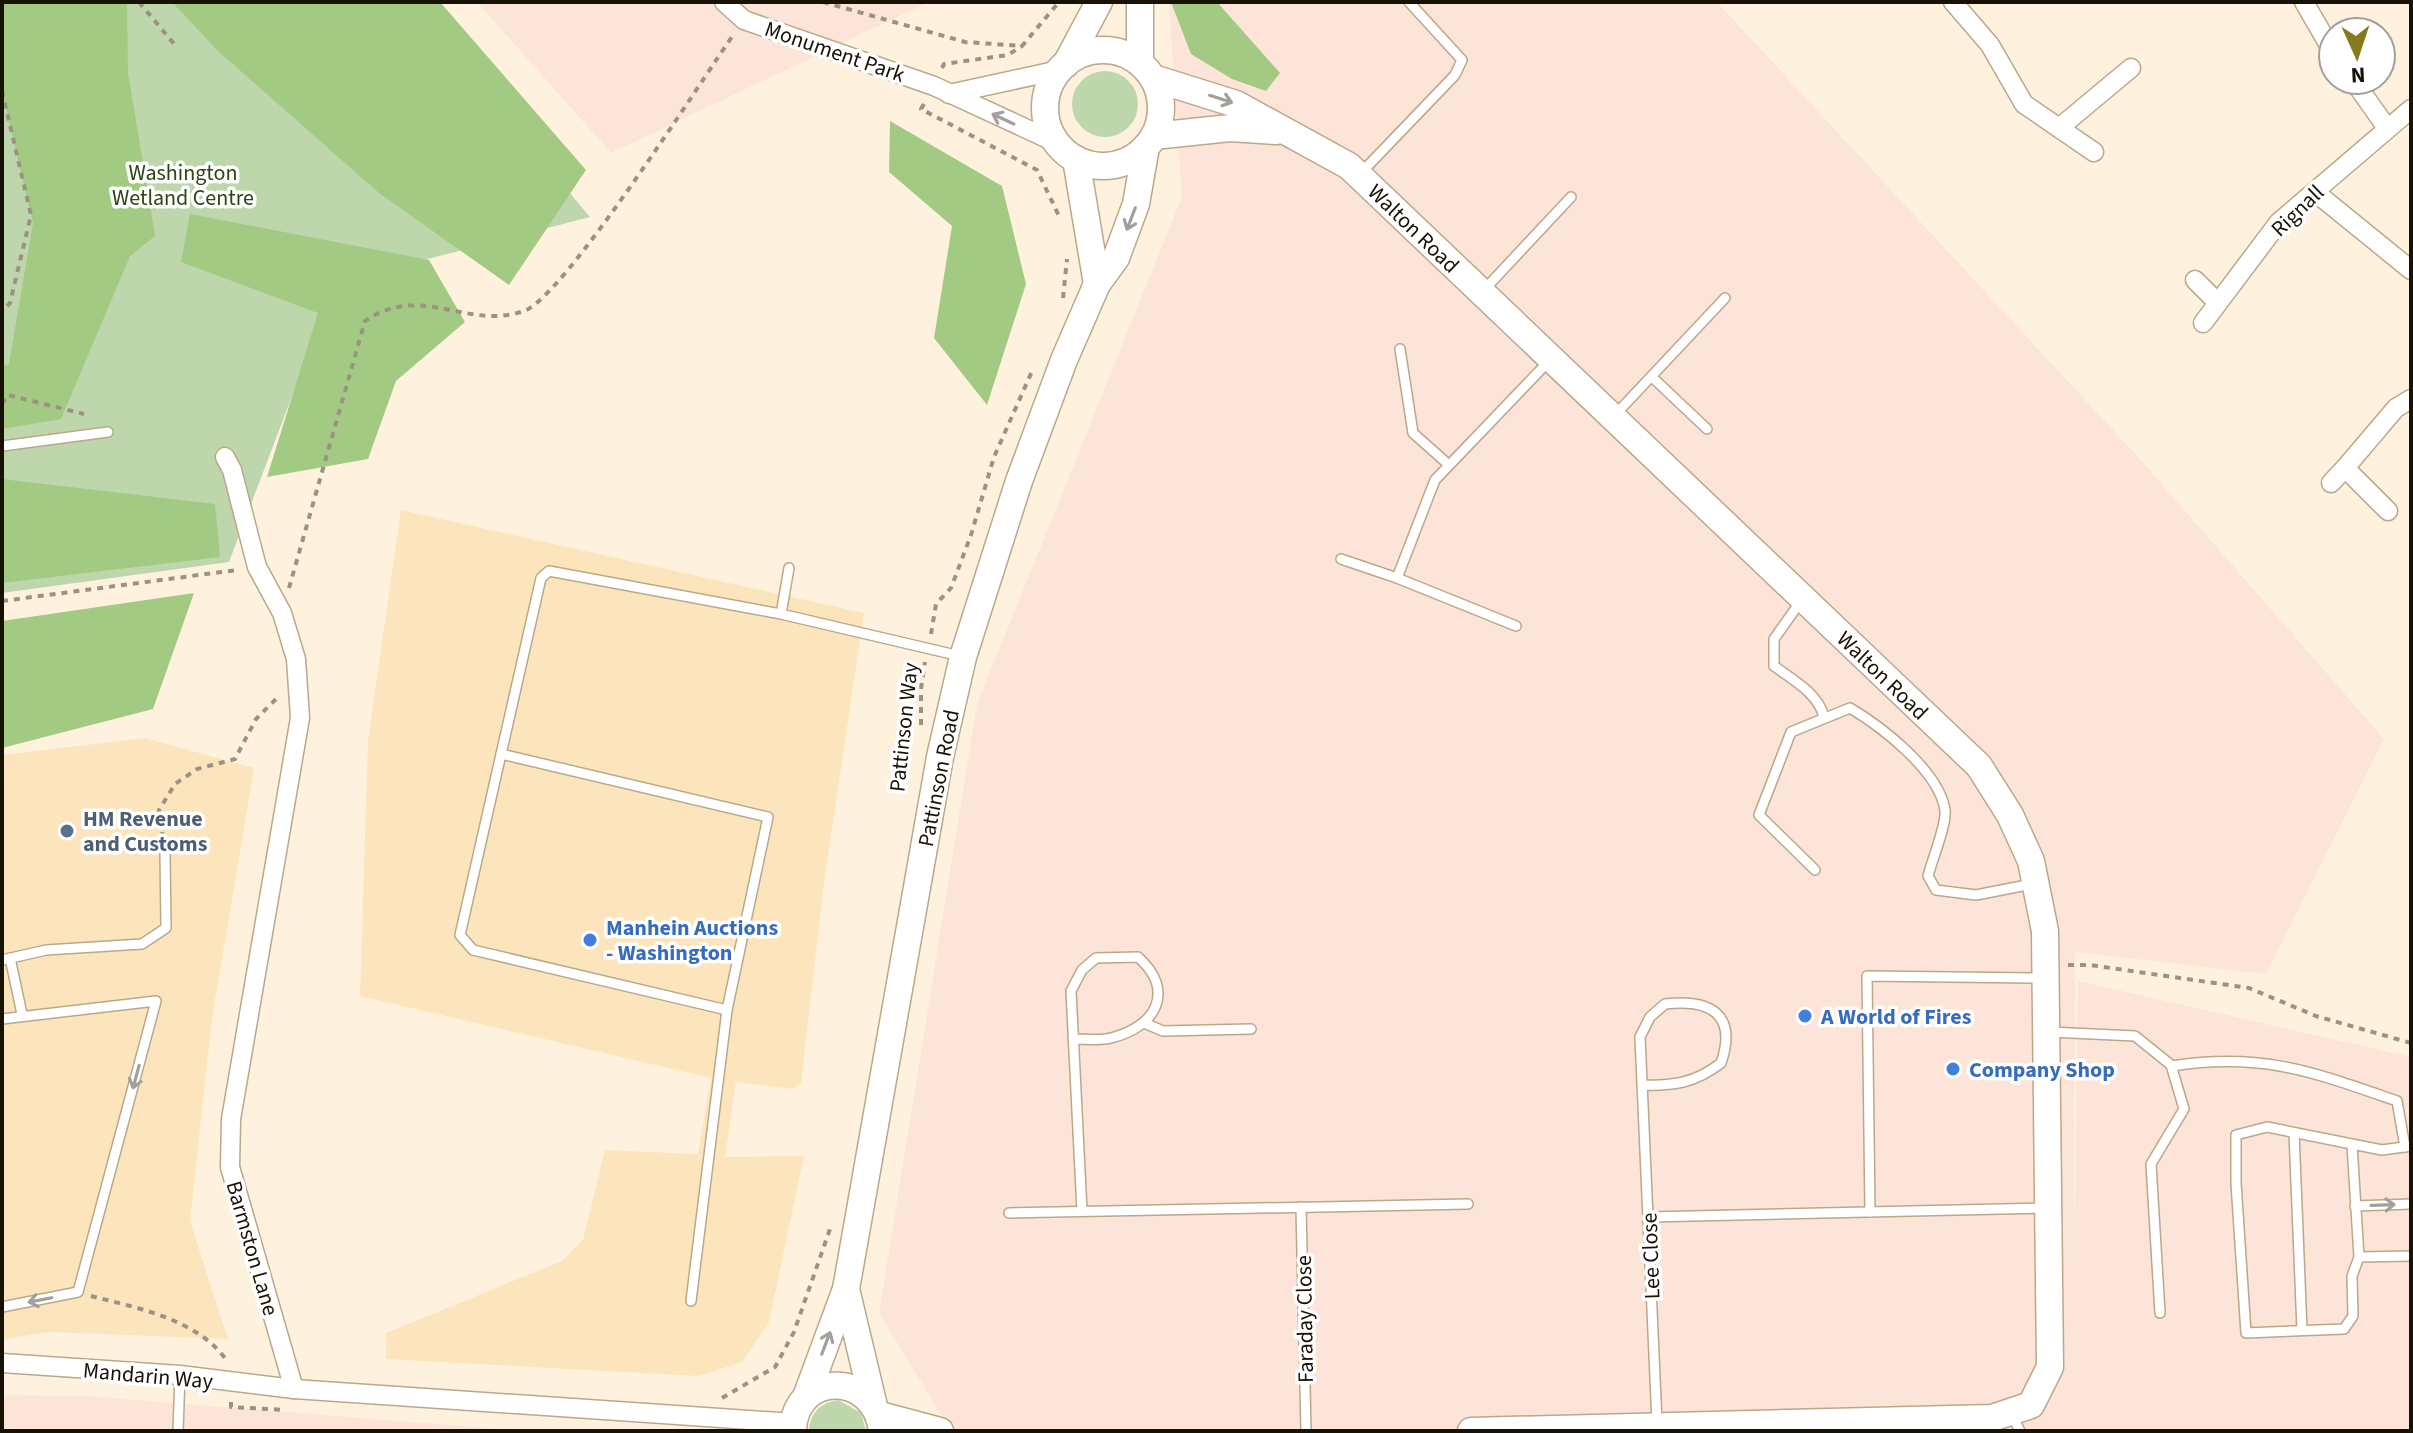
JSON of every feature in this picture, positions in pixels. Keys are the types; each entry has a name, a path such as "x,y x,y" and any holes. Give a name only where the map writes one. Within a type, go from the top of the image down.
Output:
{"street":[{"name":"Monument Park","path":"724,2 744,20 942,90 1066,151"},
{"path":"1097,284 1066,151 1048,126 1045,106 1049,87 1099,2"},
{"path":"1066,151 1094,165 1113,165 1131,159 1150,141 1161,107 1146,70 1140,2"},
{"path":"1953,2 1990,45 2024,104 2094,152"},
{"path":"2304,2 2317,24"},
{"path":"942,90 1063,67 1083,54 1103,50 1122,53 1146,70"},
{"path":"2059,128 2131,68"},
{"name":"Walton Road","path":"1146,70 1236,104 1349,166 1979,766 2010,815 2031,861 2045,931 2050,1367 2031,1405 2016,1422"},
{"path":"2364,96 2387,128"},
{"name":"Rignall","path":"2203,323 2279,222 2411,109"},
{"name":"Walton Road","path":"1150,141 1230,128 1284,132"},
{"name":"Pattinson Road","path":"793,1427 846,1289 940,757 963,657 1019,481 1097,284 1116,258 1136,204 1150,141"},
{"path":"2315,192 2411,270"},
{"path":"2195,280 2218,303"},
{"path":"2331,483 2396,408 2411,399"},
{"name":"Barmston Lane","path":"225,457 232,470 257,567 282,613 296,659 298,683 300,718 231,1119 230,1167 294,1389"},
{"path":"2345,468 2388,511"},
{"name":"Pattinson Road","path":"846,1289 878,1416"},
{"name":"Mandarin Way","path":"2,1363 180,1375 294,1389"},
{"path":"806,1397 822,1387 840,1385 861,1392 878,1416 940,1431"},
{"path":"294,1389 793,1427"},
{"path":"1471,1431 1992,1418 2016,1422"}],"lane":[{"path":"1359,176 1455,75 1462,60 1409,2"},
{"path":"1482,292 1571,197"},
{"path":"1613,418 1725,298"},
{"path":"1400,349 1413,433 1449,465"},
{"path":"1397,578 1435,480 1551,358"},
{"path":"1652,377 1707,429"},
{"path":"2,446 108,432"},
{"path":"1341,559 1516,626"},
{"path":"781,614 789,568"},
{"path":"727,1010 473,950 460,935 541,578 549,571 781,614 963,657"},
{"path":"1803,598 1774,639 1774,666 1803,687 1822,707 1824,717"},
{"path":"1815,870 1759,815 1791,732 1850,708 1876,723 1935,783 1946,812 1928,876 1936,890 1976,895 2036,883"},
{"path":"501,754 768,817 727,1010 691,1301"},
{"path":"22,1014 6,959 46,950 142,944 166,928 165,853"},
{"path":"1073,1039 1108,1039 1153,1016 1158,1001 1158,985 1150,968 1138,957 1096,958 1082,970 1071,991 1073,1039 1082,1211"},
{"path":"1870,1212 1867,976 2046,972"},
{"path":"2,1019 22,1014 156,1001 78,1292 2,1307"},
{"name":"Lee Close","path":"1642,1085 1677,1086 1706,1075 1721,1063 1726,1031 1719,1014 1707,1004 1665,1004 1650,1017 1640,1037 1642,1085 1648,1217 1657,1427"},
{"path":"1144,1023 1163,1031 1251,1029"},
{"path":"2046,1031 2135,1036 2172,1066 2184,1109 2151,1164 2160,1313"},
{"path":"2172,1066 2217,1059 2299,1067 2397,1101 2408,1146 2382,1150 2267,1127 2236,1135 2236,1183 2246,1333 2344,1329 2353,1316 2352,1276 2359,1257 2352,1145"},
{"path":"2294,1133 2302,1330"},
{"path":"1009,1213 1468,1204"},
{"path":"2355,1206 2411,1204"},
{"name":"Faraday Close","path":"1301,1207 1306,1431"},
{"path":"1648,1217 2048,1207"},
{"path":"2359,1257 2411,1256"},
{"path":"180,1375 180,1428"}],"path":[{"path":"139,2 175,45"},
{"path":"823,2 965,42 1022,46"},
{"path":"1059,2 1022,46 1008,55 944,64 942,90 921,109 1037,170 1060,219"},
{"path":"282,613 365,321 384,308 406,303 497,316 527,310 568,274 744,20"},
{"path":"2,92 31,215 10,303 2,312"},
{"path":"1062,301 1068,244"},
{"name":"Pattinson Way","path":"921,735 921,689 936,604 951,588 971,535 994,457 1034,366"},
{"path":"2,404 8,395 84,414"},
{"path":"2,601 257,567"},
{"path":"165,853 159,810 175,784 197,769 235,759 256,719 271,701 298,683"},
{"path":"2046,972 2090,965 2249,988 2316,1016 2411,1043"},
{"path":"715,1402 775,1367 794,1332 831,1228"},
{"path":"78,1292 148,1311 187,1328 216,1347 227,1361 232,1382"}],"shaded area":[{"path":"477,2 929,2 611,153"},
{"path":"1169,2 1717,2 2139,458 2384,739 2266,974 2075,952 2074,1261 2078,981 2411,1057 2411,1431 951,1431 879,1313 977,704 1182,197"},
{"name":"Manhein Auctions - Washington","path":"401,510 864,613 824,883 801,1083 793,1089 736,1082 725,1157 804,1156 769,1322 742,1362 699,1376 386,1359 386,1333 562,1261 583,1240 605,1150 698,1154 711,1078 360,996 368,739"},
{"path":"145,738 254,768 212,1018 190,1221 228,1339 49,1332 2,1340 2,755"},
{"path":"2,1395 85,1396 527,1431 2,1431"}],"green space":[{"name":"Washington Wetland Centre","path":"2,2 409,2 590,217 335,283 229,562 2,593"},
{"path":"2,2 127,2 128,73 155,236 130,256 61,419 2,429 2,366 9,364 33,223 2,92"},
{"path":"172,2 440,2 586,170 509,285 379,193 218,51"},
{"path":"1171,2 1217,2 1280,73 1266,91 1232,79 1191,54"},
{"path":"1105,71 1128,81 1138,104 1128,127 1105,137 1082,127 1072,104 1082,81"},
{"path":"890,121 1002,186 1026,284 987,405 934,338 952,226 889,172"},
{"path":"190,214 429,260 465,322 396,381 368,459 267,477 318,313 181,262"},
{"path":"2,479 215,504 220,557 2,583"},
{"path":"194,593 153,709 2,748 2,621"},
{"path":"838,1400 861,1413 866,1431 809,1431 811,1419 817,1410"}],"place":[{"name":"HM Revenue and Customs","path":"67,831"},
{"name":"Manhein Auctions - Washington","path":"590,940"},
{"name":"A World of Fires","path":"1805,1016"},
{"name":"Company Shop","path":"1953,1069"}]}
